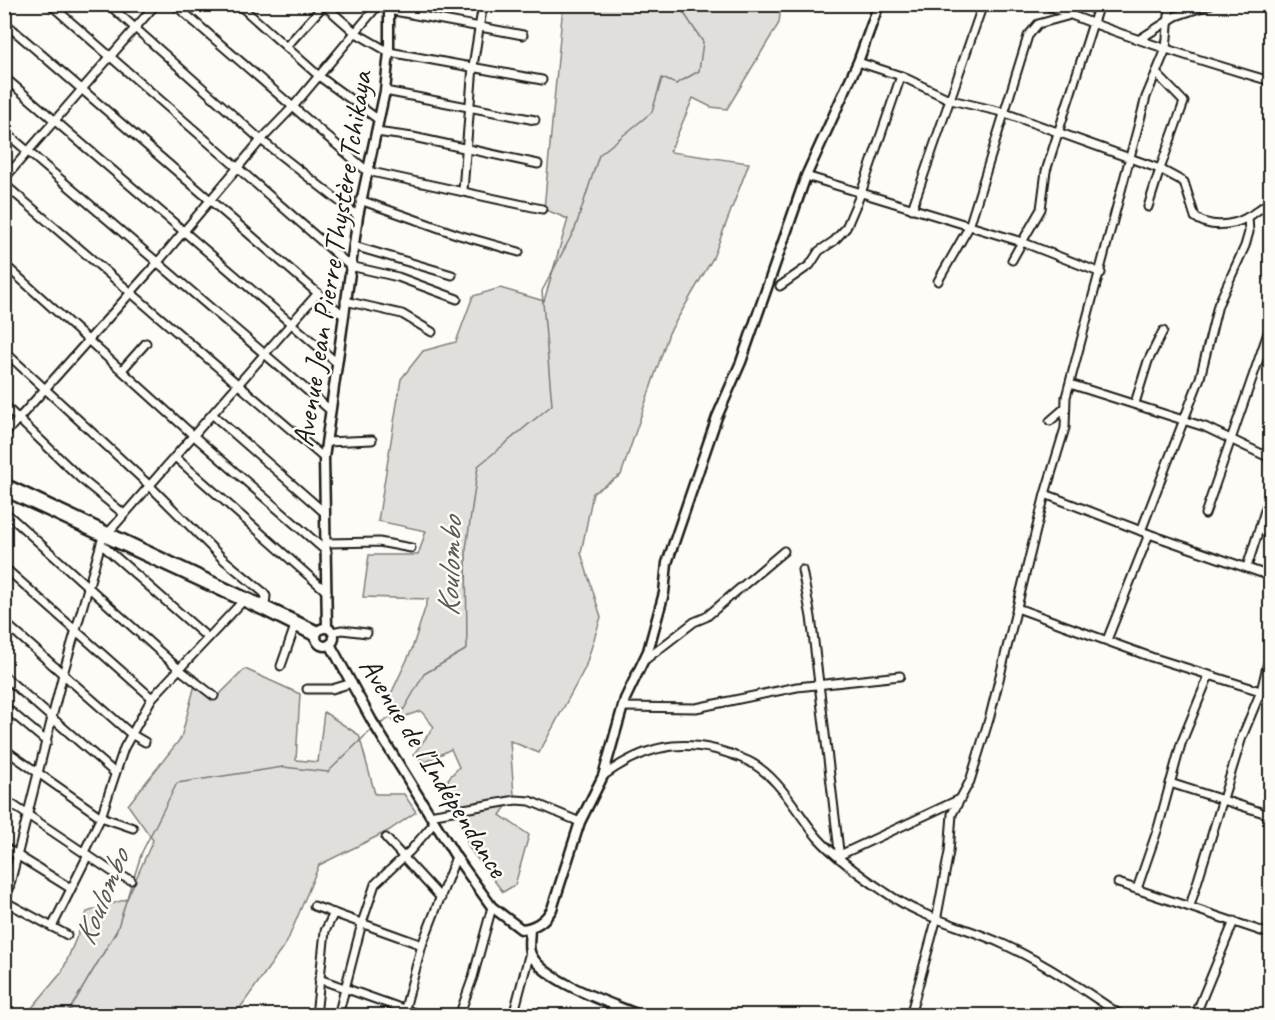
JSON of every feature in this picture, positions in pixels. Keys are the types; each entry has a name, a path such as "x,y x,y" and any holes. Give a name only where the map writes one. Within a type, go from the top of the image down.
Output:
{"street":[{"path":"50,4 350,266 398,277 457,299"},
{"path":"108,4 261,140 358,216"},
{"path":"4,178 156,4"},
{"path":"174,4 367,171 463,190 542,209"},
{"path":"238,4 320,76 379,120"},
{"path":"4,435 87,339 158,262 261,140 320,76 379,4"},
{"path":"422,15 424,4"},
{"path":"463,190 473,66 483,4"},
{"path":"513,1016 530,952 530,928 546,920 552,909 580,822 603,776 622,707 643,662 659,617 668,563 717,417 741,362 806,176 858,62 879,4"},
{"path":"912,209 983,4"},
{"path":"1043,4 1067,16 1270,81"},
{"path":"1012,260 1041,209 1046,171 1099,4"},
{"path":"910,1016 936,921 949,852 950,826 958,800 974,770 1045,494 1065,428 1065,408 1070,384 1101,273 1129,159 1146,97 1166,49 1170,4"},
{"path":"1140,39 1167,21 1210,4"},
{"path":"286,47 323,5 356,33 389,52 542,80"},
{"path":"389,7 523,35"},
{"name":"Avenue Jean Pierre Thystère Tchikaya","path":"330,644 333,638 330,630 327,592 324,458 360,200 385,91 389,52 389,7"},
{"path":"938,282 969,227 1002,112 1032,28 1067,16"},
{"path":"4,22 343,315"},
{"path":"858,62 901,76 951,100 1002,112 1160,169 1184,182 1195,217 1199,221 1225,224 1248,217 1270,203"},
{"path":"1148,207 1184,102 1156,73"},
{"path":"780,286 810,265 819,251 834,241 846,228 861,193 901,76"},
{"path":"4,77 337,363"},
{"path":"385,91 535,120"},
{"path":"4,131 330,410"},
{"path":"376,132 413,137 538,164"},
{"path":"806,176 1022,242 1101,273"},
{"path":"4,184 324,458"},
{"path":"360,200 459,235 519,252"},
{"path":"1107,639 1183,419 1200,378 1207,339 1218,305 1245,246 1249,232 1248,217"},
{"path":"354,246 452,276"},
{"path":"4,264 194,436 327,548 379,542 411,548"},
{"path":"67,935 5,905 6,891 18,857 75,631 105,537 318,293"},
{"path":"345,301 402,314 432,332"},
{"path":"1205,514 1230,440 1253,383 1270,327"},
{"path":"1135,403 1148,361 1163,331"},
{"path":"122,370 146,343"},
{"path":"4,351 149,485 224,559 264,592 267,596 265,604"},
{"path":"1070,384 1135,403 1213,430 1270,458"},
{"path":"4,405 80,478 124,514"},
{"path":"1065,408 1050,421 1065,428"},
{"path":"213,415 325,513"},
{"path":"326,442 372,440"},
{"path":"175,457 327,592"},
{"path":"4,483 105,537 265,604 317,634 321,645 330,644"},
{"path":"4,491 295,626 317,634 330,630 367,633"},
{"path":"1045,494 1145,533 1270,576"},
{"path":"1247,567 1270,495"},
{"path":"4,511 179,669 214,696"},
{"path":"105,537 208,638"},
{"path":"643,662 694,622 706,617 784,551"},
{"path":"4,567 152,698"},
{"path":"802,570 840,857"},
{"path":"52,927 86,854 131,734 152,698 243,601"},
{"path":"1017,608 1270,694"},
{"path":"4,622 131,734 145,742"},
{"path":"281,666 295,626"},
{"name":"Avenue de l'Indépendance","path":"330,644 372,721 456,857 492,907 521,929 530,928"},
{"path":"1190,906 1242,737 1261,691 1270,654"},
{"path":"1137,889 1181,744 1209,675"},
{"path":"4,676 115,773"},
{"path":"622,707 696,708 797,687 900,676"},
{"path":"307,688 332,689 352,683"},
{"path":"4,706 47,742"},
{"path":"603,776 639,753 661,747 686,745 727,754 749,762 768,775 819,838 886,893 936,921 1004,944 1061,976 1122,1016"},
{"path":"4,749 101,817 133,828"},
{"path":"1170,783 1270,815"},
{"path":"4,799 86,854 131,880"},
{"path":"429,815 516,800 530,801 580,822"},
{"path":"840,857 958,800"},
{"path":"338,1016 362,923 375,884 405,856 434,823"},
{"path":"386,838 405,856 441,898"},
{"path":"4,847 70,888"},
{"path":"404,1012 422,945 456,857"},
{"path":"1118,883 1270,934"},
{"path":"314,906 422,945"},
{"path":"459,1016 473,977 492,907"},
{"path":"316,1016 326,930 334,913"},
{"path":"1195,1016 1234,921"},
{"path":"530,952 542,968 574,987 641,1016"},
{"path":"319,979 404,1012 423,1016"}],"shaded area":[{"path":"563,5 781,5 779,23 727,109 711,107 693,98 670,152 749,163 713,258 669,333 621,475 593,493 581,553 601,617 585,668 539,753 510,741 514,795 500,815 529,835 515,885 503,892 469,848 448,779 459,767 451,749 426,762 413,755 434,727 421,711 393,720 391,694 412,649 428,599 363,597 369,555 418,555 426,531 378,521 401,379 423,351 456,342 473,296 500,288 544,301 568,219 544,209"},
{"path":"245,669 300,694 296,760 318,762 324,712 359,735 375,794 404,794 416,812 388,831 319,865 287,942 235,1015 25,1016 62,972 87,912 127,899 153,840 128,805 181,738 196,681 219,695"}],"waterway":[{"name":"Koulombo","path":"380,724 404,709 424,674 467,649 466,549 478,466 552,405 542,291 575,229 599,155 652,112 662,78 676,84 699,71 703,42 678,4"},
{"name":"Koulombo","path":"134,877 142,852 177,783 283,767 328,772 373,728"},
{"name":"Koulombo","path":"66,1016 117,930 132,882"}]}
